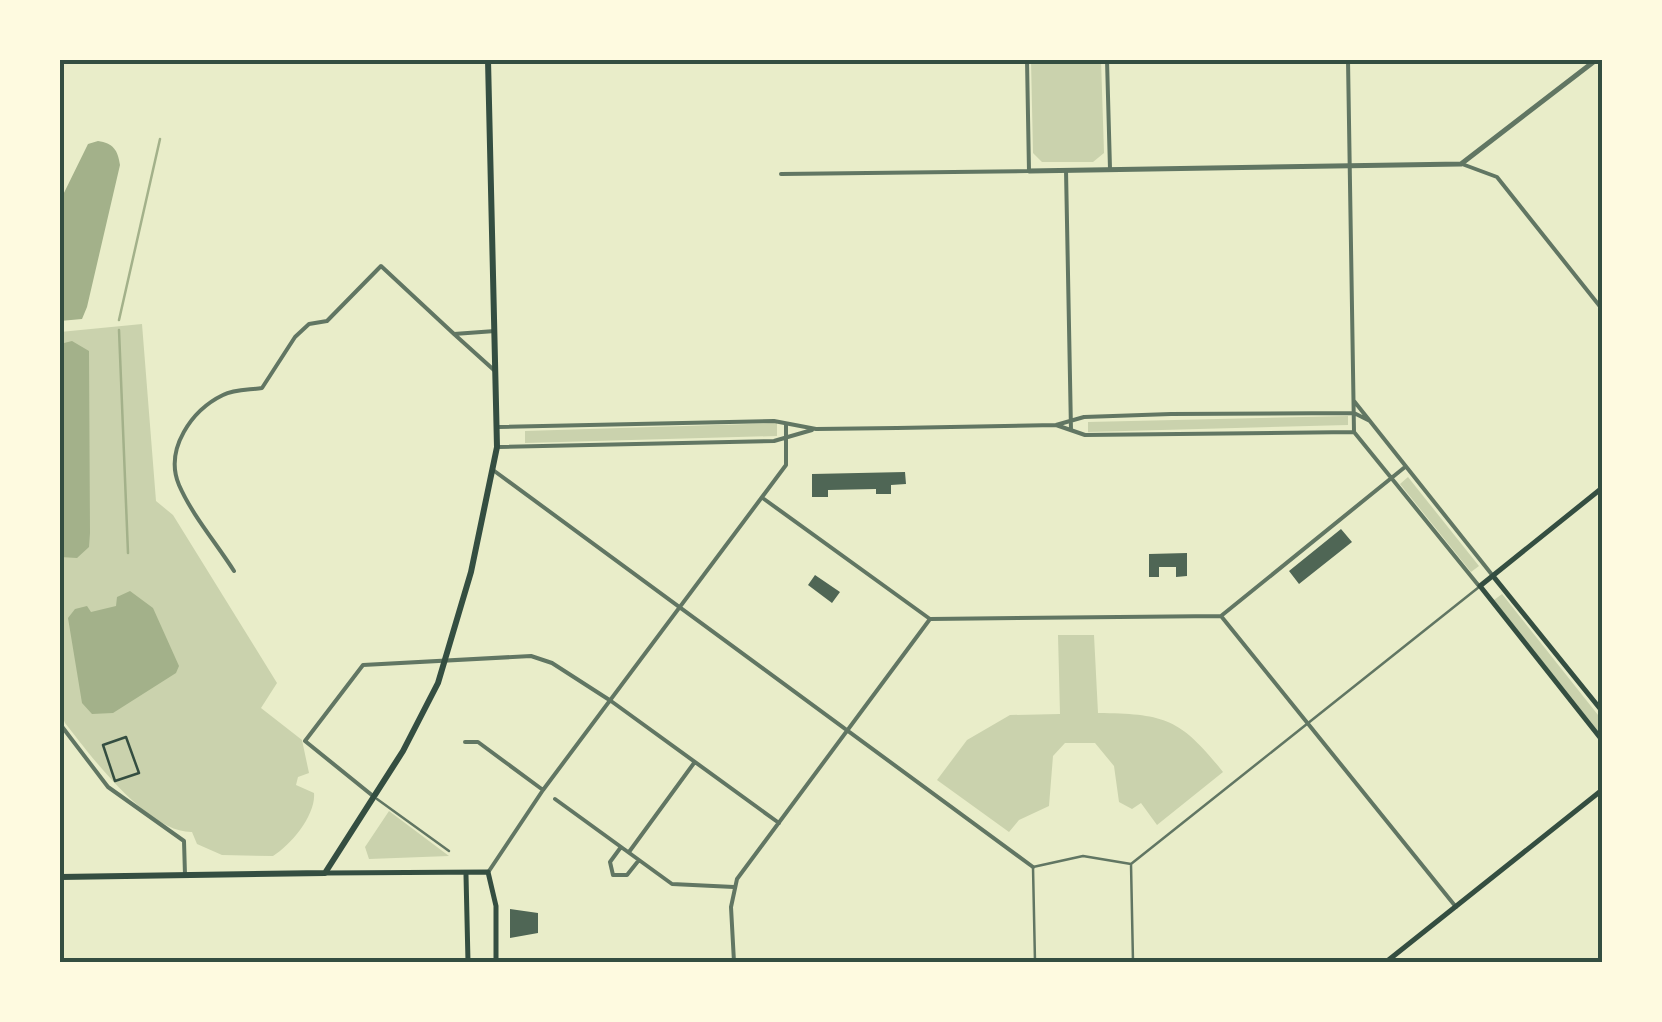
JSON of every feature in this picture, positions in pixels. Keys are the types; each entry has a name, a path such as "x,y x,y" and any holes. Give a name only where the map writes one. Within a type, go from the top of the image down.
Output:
{"main road":[{"path":"325,874 425,712 470,572 498,447 488,60"},
{"path":"1602,488 1480,586 1602,740"},
{"path":"1493,576 1602,711"},
{"path":"1386,962 1602,790"},
{"path":"60,876 488,872 496,906 496,962"},
{"path":"466,875 468,962"}],"street":[{"path":"1027,60 1029,171"},
{"path":"1107,60 1110,169"},
{"path":"492,469 1033,867 1083,856 1131,864 1480,586 1354,432 1348,60"},
{"path":"1461,164 1596,60"},
{"path":"782,174 1461,164 1497,176 1602,308"},
{"path":"1066,170 1071,431"},
{"path":"234,571 178,482 175,452 185,428 226,393 262,388 295,336 309,324 327,321 381,266 496,372"},
{"path":"454,334 496,331"},
{"path":"1354,401 1493,576"},
{"path":"498,428 774,421 816,429 1056,425 1071,420 1172,414 1354,413 1370,421"},
{"path":"488,872 543,790 764,499 786,465 786,424"},
{"path":"1056,425 1086,435 1354,432"},
{"path":"498,447 774,441 816,429"},
{"path":"764,499 930,618 1221,616 1405,467"},
{"path":"1221,616 1456,906"},
{"path":"734,962 734,887 930,618"},
{"path":"449,851 305,741 364,665 445,657 541,658 611,701 778,823"},
{"path":"60,724 108,787 184,841 186,875"},
{"path":"465,742 478,742 543,790"},
{"path":"629,852 695,762"},
{"path":"555,799 672,884 734,887"},
{"path":"621,847 610,862 614,875 624,877 639,860"},
{"path":"1131,864 1132,962"},
{"path":"1033,867 1035,962"}],"path":[{"path":"126,737 138,773 116,781 103,745 126,737"}],"shaded area":[{"path":"1031,60 1101,60 1104,153 1093,162 1042,162 1033,153"},
{"path":"98,141 114,148 120,165 87,307 82,319 60,321 60,201 88,144"},
{"path":"142,324 156,501 173,515 277,683 261,708 302,740 309,773 298,777 296,785 314,793 314,802 301,829 273,856 222,855 197,844 192,832 157,820 121,790 65,723 60,711 60,332"},
{"path":"72,341 89,351 90,533 89,547 77,558 60,557 60,344"},
{"path":"1348,416 1348,425 1088,432 1088,422"},
{"path":"777,423 777,436 525,443 525,431"},
{"path":"1408,477 1479,566 1471,572 1400,484"},
{"path":"130,591 153,608 179,666 176,673 113,713 92,714 82,703 68,618 75,609 87,606 91,612 116,606 117,597"},
{"path":"1502,594 1602,720 1602,736 1494,600"},
{"path":"1058,635 1094,635 1098,713 1140,715 1170,723 1195,740 1223,772 1157,825 1141,803 1132,809 1119,802 1114,766 1095,743 1065,743 1053,756 1049,806 1019,820 1009,832 937,780 967,740 1010,715 1060,714"},
{"path":"389,811 449,856 369,859 365,847"}],"building":[{"path":"905,472 906,484 891,485 891,494 876,494 876,489 828,490 828,497 812,497 812,474"},
{"path":"1341,529 1352,542 1299,584 1289,571"},
{"path":"1187,553 1187,576 1176,577 1176,567 1159,567 1159,577 1149,577 1149,554"},
{"path":"815,575 840,592 832,603 808,585"},
{"path":"510,909 538,913 538,933 510,938"}],"waterway":[{"path":"119,320 160,139"},
{"path":"119,330 128,553"}]}
